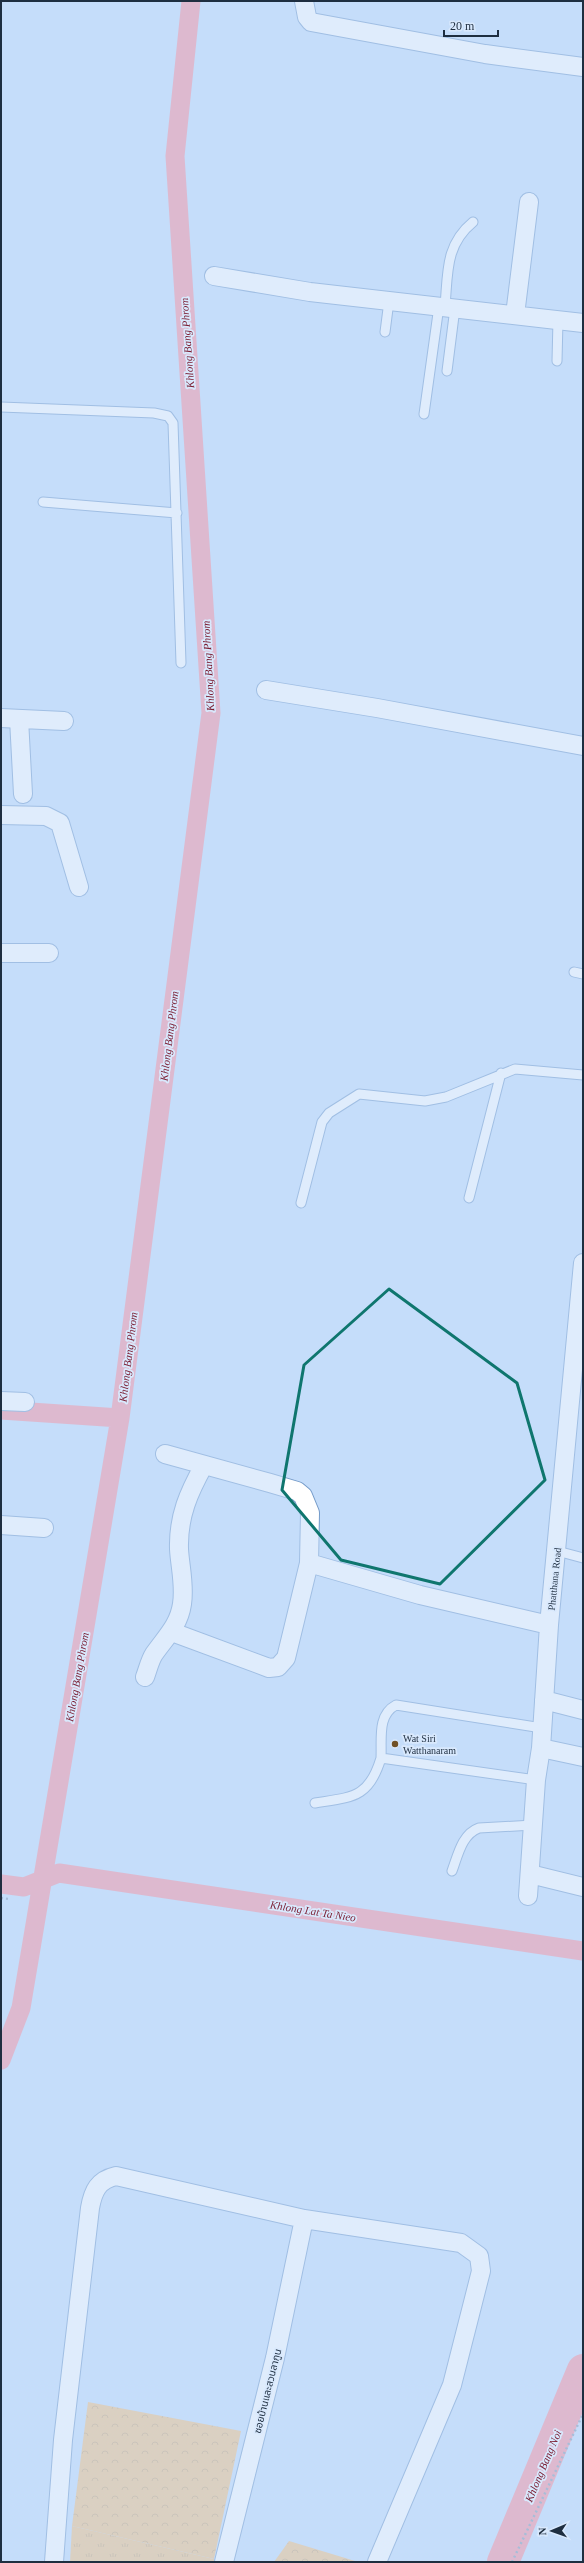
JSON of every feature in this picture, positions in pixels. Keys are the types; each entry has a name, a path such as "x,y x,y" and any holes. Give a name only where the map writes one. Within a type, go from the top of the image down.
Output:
{"street":[{"path":"304,1 306,17 312,22 485,54 583,67"},
{"path":"515,315 529,202"},
{"path":"214,276 310,292 583,323"},
{"path":"266,690 377,708 583,746"},
{"path":"1,718 64,721"},
{"path":"19,719 23,794"},
{"path":"1,815 46,816 60,823 79,887"},
{"path":"1,953 49,953"},
{"name":"Phatthana Road","path":"528,1896 536,1780 541,1748 549,1625 580,1328 583,1263"},
{"path":"1,1401 25,1402"},
{"path":"166,1454 297,1491 303,1496 310,1513 309,1563 286,1658 278,1667 269,1668 172,1632"},
{"path":"145,1676 153,1655 172,1632 182,1603 180,1520 188,1495 204,1465"},
{"path":"1,1525 44,1528"},
{"path":"309,1563 420,1595 549,1625"},
{"path":"544,1700 583,1710"},
{"path":"541,1748 583,1757"},
{"path":"530,1874 583,1887"},
{"path":"54,2562 63,2440 90,2208 96,2188 108,2178 116,2176 304,2219 461,2243 479,2256 481,2271 452,2385 377,2562"},
{"name":"ซอยบ้านและสวนลากูน","path":"224,2562 275,2358 304,2219"}],"lane":[{"path":"448,370 447,307 450,259 458,237 474,222"},
{"path":"385,332 389,301"},
{"path":"424,414 447,307"},
{"path":"557,361 558,320"},
{"path":"1,407 154,413 168,416 173,423 181,663"},
{"path":"43,502 177,513"},
{"path":"301,1203 322,1122 329,1113 359,1094 425,1101 446,1097 501,1073 516,1069 583,1075"},
{"path":"469,1198 501,1073"},
{"path":"557,1551 583,1558"},
{"path":"315,1803 354,1796 376,1776 381,1758 384,1717 388,1710 396,1706 542,1728"},
{"path":"381,1758 536,1780"},
{"path":"452,1871 467,1835 472,1831 479,1828 533,1825"}],"path":[{"path":"1,1898 9,1899"},
{"path":"512,2562 583,2414"}],"highlighted area":[{"path":"389,1289 517,1383 545,1480 440,1584 341,1560 282,1490 304,1365"}],"green space":[{"path":"88,2402 241,2431 214,2559 72,2526"},
{"path":"72,2526 214,2559 214,2562 70,2562"},
{"path":"289,2541 355,2561 274,2562"}],"waterway":[{"name":"Khlong Bang Phrom","path":"1,2060 21,2008 120,1418 211,713 175,156 191,1"},
{"path":"1,1410 120,1418"},
{"name":"Khlong Lat Ta Nieo","path":"1,1884 24,1887 59,1873 583,1951"},
{"name":"Khlong Bang Noi","path":"503,2562 583,2370"}],"place":[{"name":"Wat Siri Watthanaram","path":"395,1744"}]}
